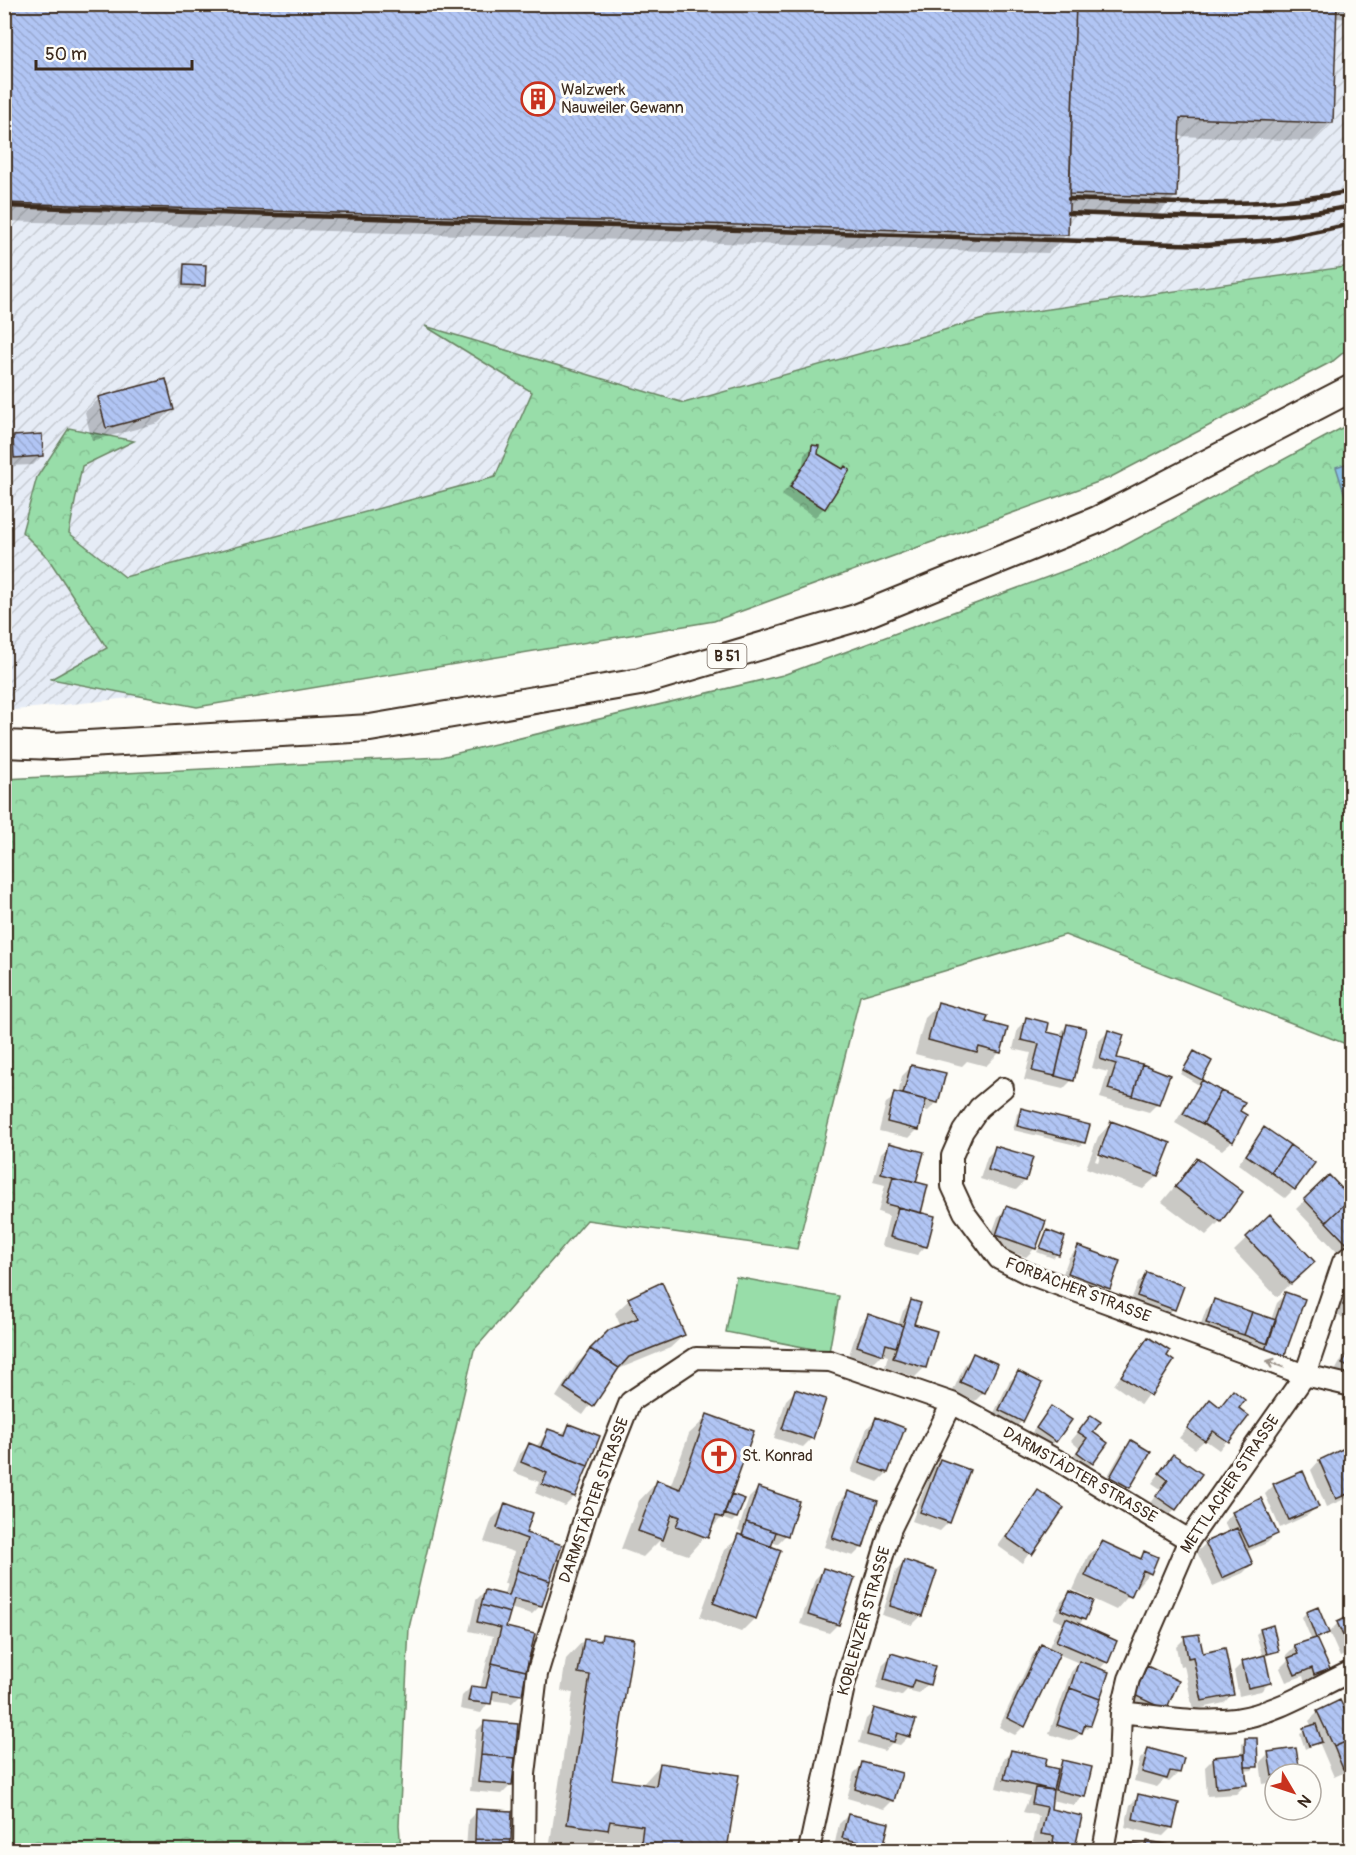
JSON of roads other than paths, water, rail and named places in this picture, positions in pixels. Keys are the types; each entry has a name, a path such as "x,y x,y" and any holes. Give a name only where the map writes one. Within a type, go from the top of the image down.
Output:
{"main road":[{"name":"B 51","path":"4,744 53,746 370,728 640,682 856,618 1097,520 1352,388"}],"street":[{"name":"FORBACHER STRASSE","path":"1003,1089 979,1108 963,1131 952,1156 952,1186 964,1212 999,1259 1029,1274 1305,1375 1352,1386"},
{"name":"METTLACHER STRASSE","path":"1103,1851 1119,1764 1121,1712 1129,1679 1189,1539 1305,1375 1347,1258"},
{"name":"DARMSTÄDTER STRASSE","path":"524,1851 525,1774 537,1674 586,1513 630,1402 696,1358 830,1361 952,1403 1064,1464 1189,1539"},
{"name":"KOBLENZER STRASSE","path":"808,1851 845,1682 891,1528 952,1403"},
{"path":"1121,1712 1181,1719 1236,1719 1268,1710 1352,1671"}],"water":[{"path":"1351,462 1351,504 1348,505 1336,467"}],"railway":[{"path":"1069,199 1246,203 1281,201 1352,191"},
{"path":"4,206 1206,245 1274,240 1352,224"},
{"path":"1068,213 1210,218 1281,216 1352,206"}],"place":[{"name":"Walzwerk Nauweiler Gewann","path":"538,99"},
{"name":"St. Konrad","path":"719,1456"}]}
